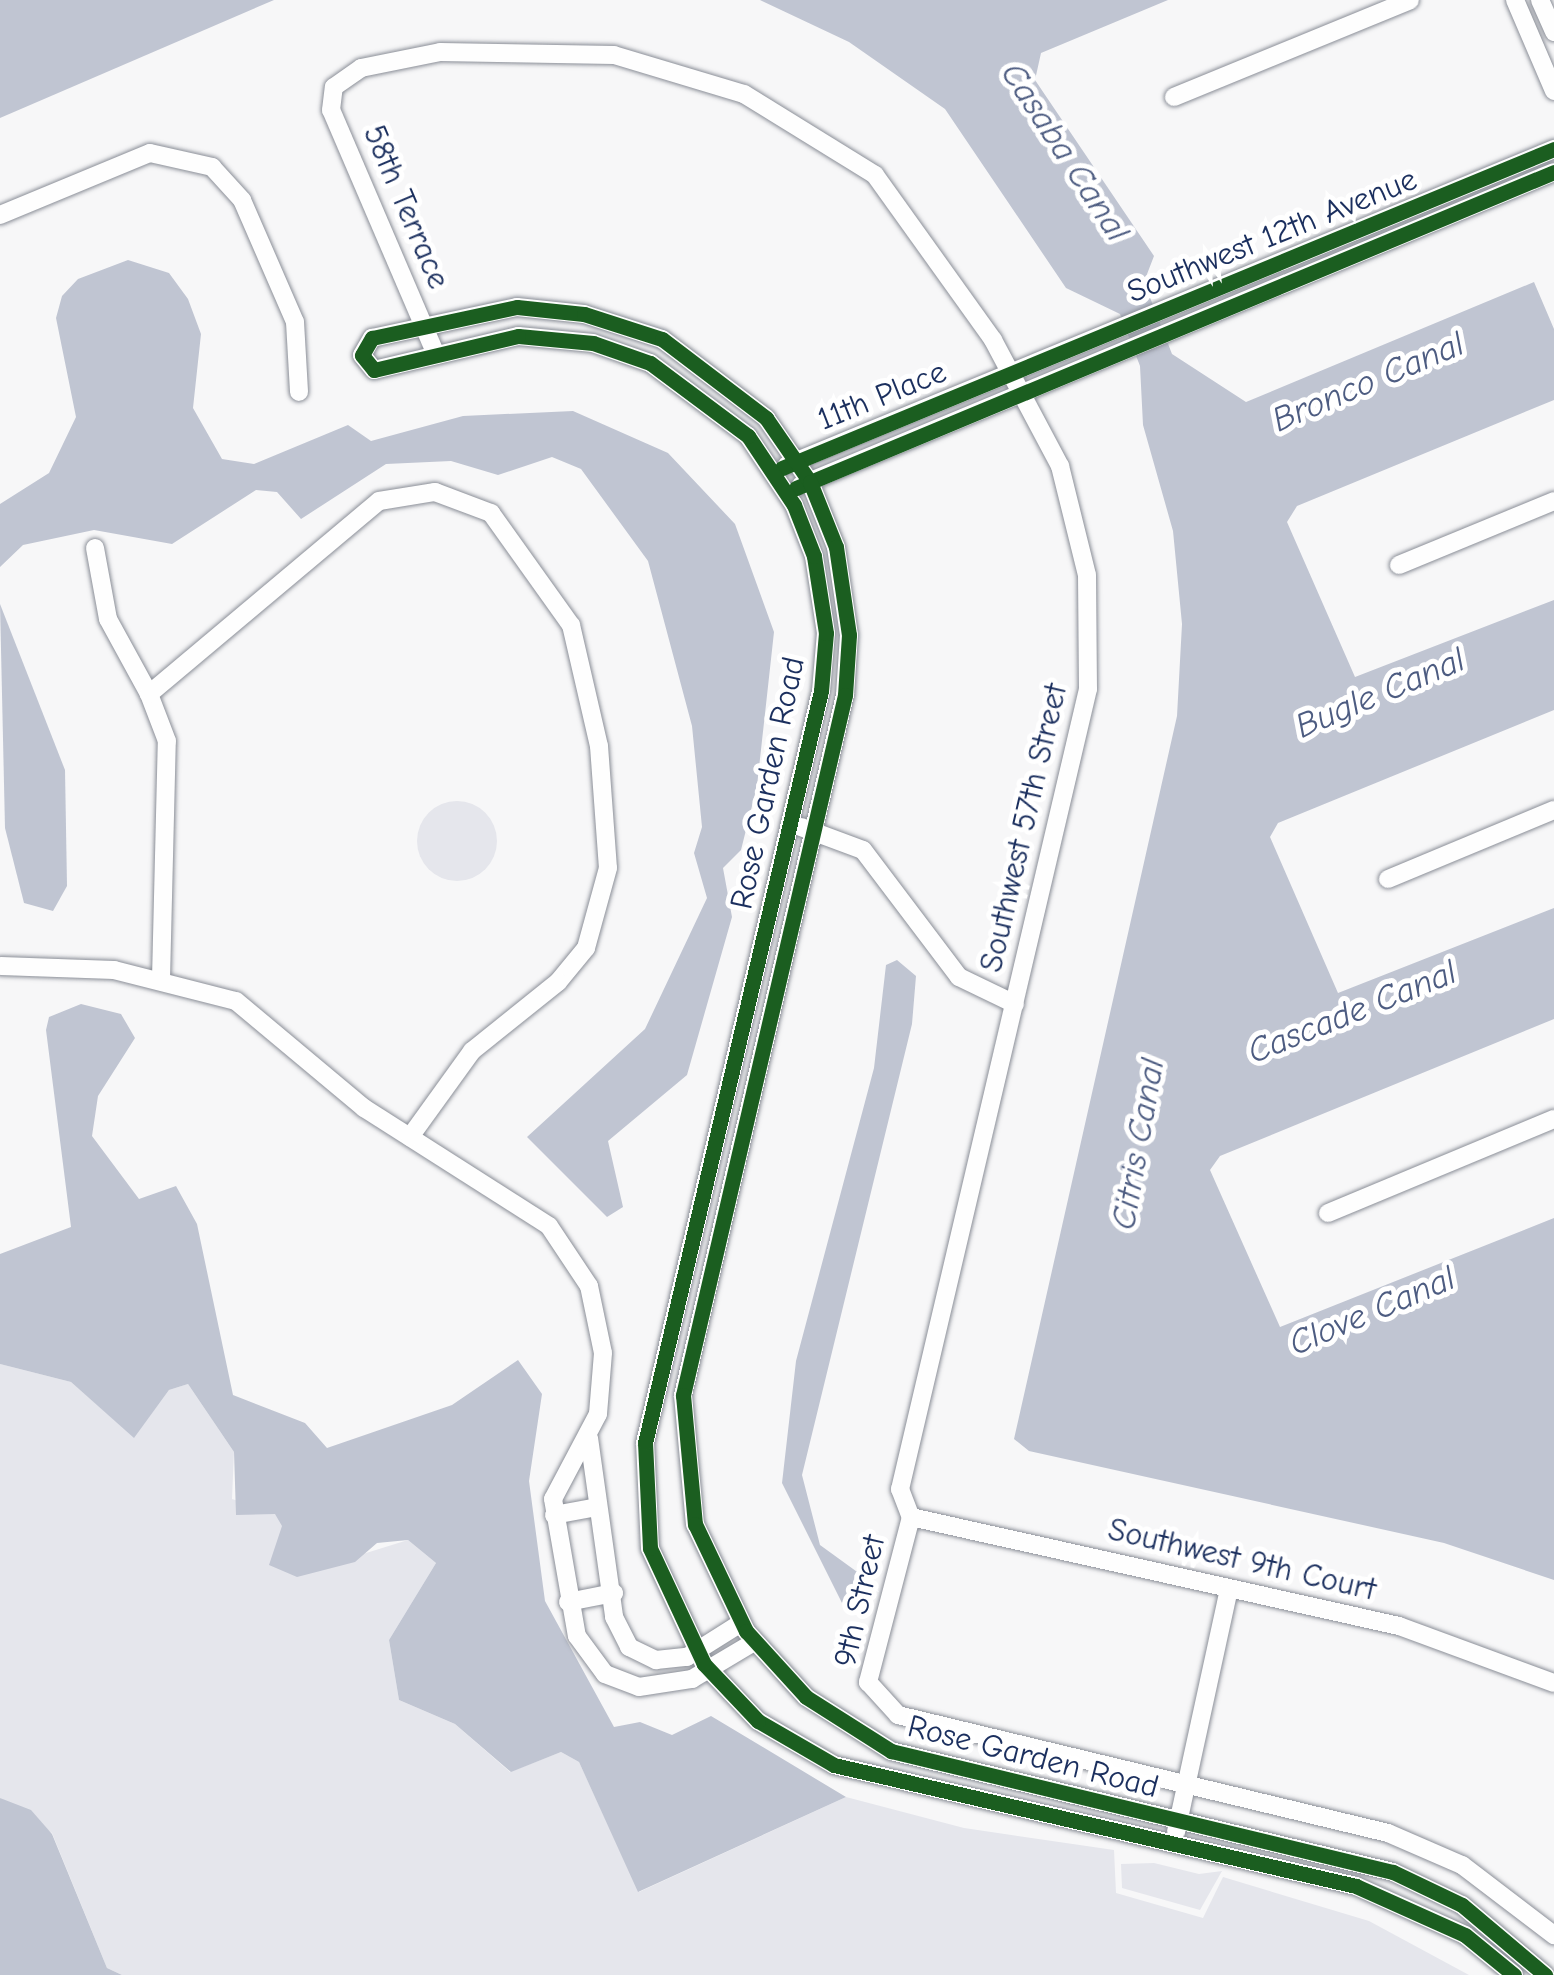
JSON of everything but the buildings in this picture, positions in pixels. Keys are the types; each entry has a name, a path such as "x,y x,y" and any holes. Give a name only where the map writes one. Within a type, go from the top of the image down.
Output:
{"street":[{"path":"1174,97 1410,0"},
{"path":"1515,0 1554,91"},
{"path":"1540,0 1554,32"},
{"name":"Southwest 57th Street","path":"334,87 398,59 539,47 660,65 744,94 876,175 1023,392 1072,502 1091,648 1083,723 900,1489 910,1517"},
{"name":"58th Terrace","path":"334,87 331,110 434,350"},
{"name":"Southwest 12th Avenue","path":"1011,372 1554,149"},
{"path":"0,216 150,154 212,167 242,200 294,322 299,392"},
{"name":"Southwest 12th Avenue","path":"1023,392 1554,172"},
{"name":"Rose Garden Road","path":"1508,1969 1379,1893 834,1766 772,1732 710,1672 696,1652 650,1548 645,1442 790,824 826,633 814,556 775,471 709,400 624,353 518,336 434,350 382,369 362,360 372,338 422,320 538,307 644,332 730,384 798,461 836,547 850,635 813,829 684,1395 695,1524 754,1642 814,1704 891,1751 1392,1872 1462,1905 1545,1975"},
{"name":"11th Place","path":"775,471 1011,372"},
{"name":"11th Place","path":"787,492 1023,392"},
{"path":"149,694 357,514 409,492 464,498 492,513 546,580 571,625 599,746 608,868 601,908 558,982 472,1051 410,1137"},
{"path":"1399,565 1554,500"},
{"path":"95,548 108,618 149,694 166,741 161,978"},
{"path":"1388,879 1554,810"},
{"path":"790,824 813,829 863,850 959,976 1015,1004"},
{"path":"0,974 0,963 161,978 236,1001 410,1137 536,1214 578,1265 603,1353 589,1438 619,1631 634,1650 656,1660 696,1652 741,1622"},
{"path":"1328,1213 1554,1118"},
{"path":"589,1438 558,1478 554,1515 568,1602 586,1653 616,1680 657,1687 710,1672 754,1642"},
{"path":"554,1515 598,1507"},
{"name":"Southwest 9th Court","path":"910,1517 1446,1638 1554,1683"},
{"name":"9th Street","path":"874,1698 872,1660 910,1517"},
{"path":"1174,1844 1229,1588"},
{"path":"568,1602 614,1593"},
{"path":"616,1680 634,1650"},
{"name":"Rose Garden Road","path":"874,1698 956,1735 1186,1786 1422,1846 1547,1928"},
{"path":"1508,1969 1516,1947 1547,1928"}],"shaded area":[{"path":"457,801 472,804 485,813 494,826 494,856 485,869 472,878 457,881 442,878 429,869 420,856 417,841 420,826 429,813 442,804"},
{"path":"0,1364 71,1382 134,1437 169,1390 188,1384 234,1452 232,1499 275,1513 321,1567 408,1540 436,1563 389,1640 399,1700 455,1724 510,1772 561,1752 579,1762 639,1892 846,1797 964,1828 1114,1850 1116,1893 1203,1918 1223,1877 1369,1921 1469,1975 122,1975 107,1968 52,1833 0,1798"},
{"path":"1154,1863 1199,1874 1222,1871 1200,1910 1122,1888 1121,1864"}],"water":[{"path":"0,0 274,0 0,118"},
{"path":"760,0 1168,0 1041,53 1035,80 1154,256 1144,282 1172,354 1246,402 1534,282 1554,329 1554,400 1297,506 1287,522 1355,677 1554,600 1554,710 1278,823 1270,837 1338,993 1554,908 1554,1019 1220,1156 1210,1170 1280,1327 1554,1218 1554,1580 1444,1543 1029,1451 1014,1439 1177,716 1182,624 1173,531 1143,425 1140,366 1120,314 1066,288 945,109 849,42"},
{"path":"128,260 169,273 188,299 201,334 193,408 222,459 254,464 348,425 371,441 463,416 573,411 668,453 735,524 774,632 757,786 741,850 723,868 732,917 687,1075 608,1141 623,1207 607,1217 527,1137 645,1029 707,898 694,853 702,827 692,726 648,561 581,469 552,457 498,475 451,461 386,464 301,519 277,492 256,490 172,544 94,530 23,545 0,567 0,504 49,473 76,417 56,318 62,296 78,279"},
{"path":"0,604 65,770 67,886 53,911 24,903 5,828"},
{"path":"897,960 916,976 912,1024 802,1475 820,1545 860,1574 842,1603 782,1483 796,1361 874,1068 886,965"},
{"path":"81,1004 121,1014 135,1038 98,1096 92,1136 139,1199 176,1186 197,1224 233,1395 305,1423 327,1448 452,1405 518,1360 542,1394 529,1481 545,1601 614,1727 640,1722 672,1735 711,1716 846,1797 638,1892 579,1762 561,1752 511,1772 455,1724 399,1700 389,1640 436,1563 408,1540 377,1543 355,1562 297,1577 269,1565 282,1526 275,1514 236,1515 234,1452 188,1384 169,1390 134,1438 71,1382 0,1364 0,1254 71,1227 46,1030 49,1017"},
{"path":"0,1798 31,1810 52,1834 107,1968 122,1975 0,1975"}],"cycle path":[{"path":"782,468 1554,149"},
{"path":"796,488 1554,172"},
{"path":"1514,1975 1465,1935 1356,1886 834,1765 758,1721 704,1664 650,1548 645,1443 821,691 826,633 814,556 794,505 748,436 650,363 593,343 518,336 374,370 362,355 372,338 517,307 584,314 662,339 766,418 810,482 836,547 849,635 845,695 683,1395 695,1524 746,1631 806,1697 891,1751 1393,1872 1462,1905 1545,1975"}],"water label":[{"name":"Casaba Canal","path":"1065,152"},
{"name":"Bronco Canal","path":"1368,382"},
{"name":"Bugle Canal","path":"1380,693"},
{"name":"Cascade Canal","path":"1352,1012"},
{"name":"Citris Canal","path":"1138,1144"},
{"name":"Clove Canal","path":"1372,1311"}]}
